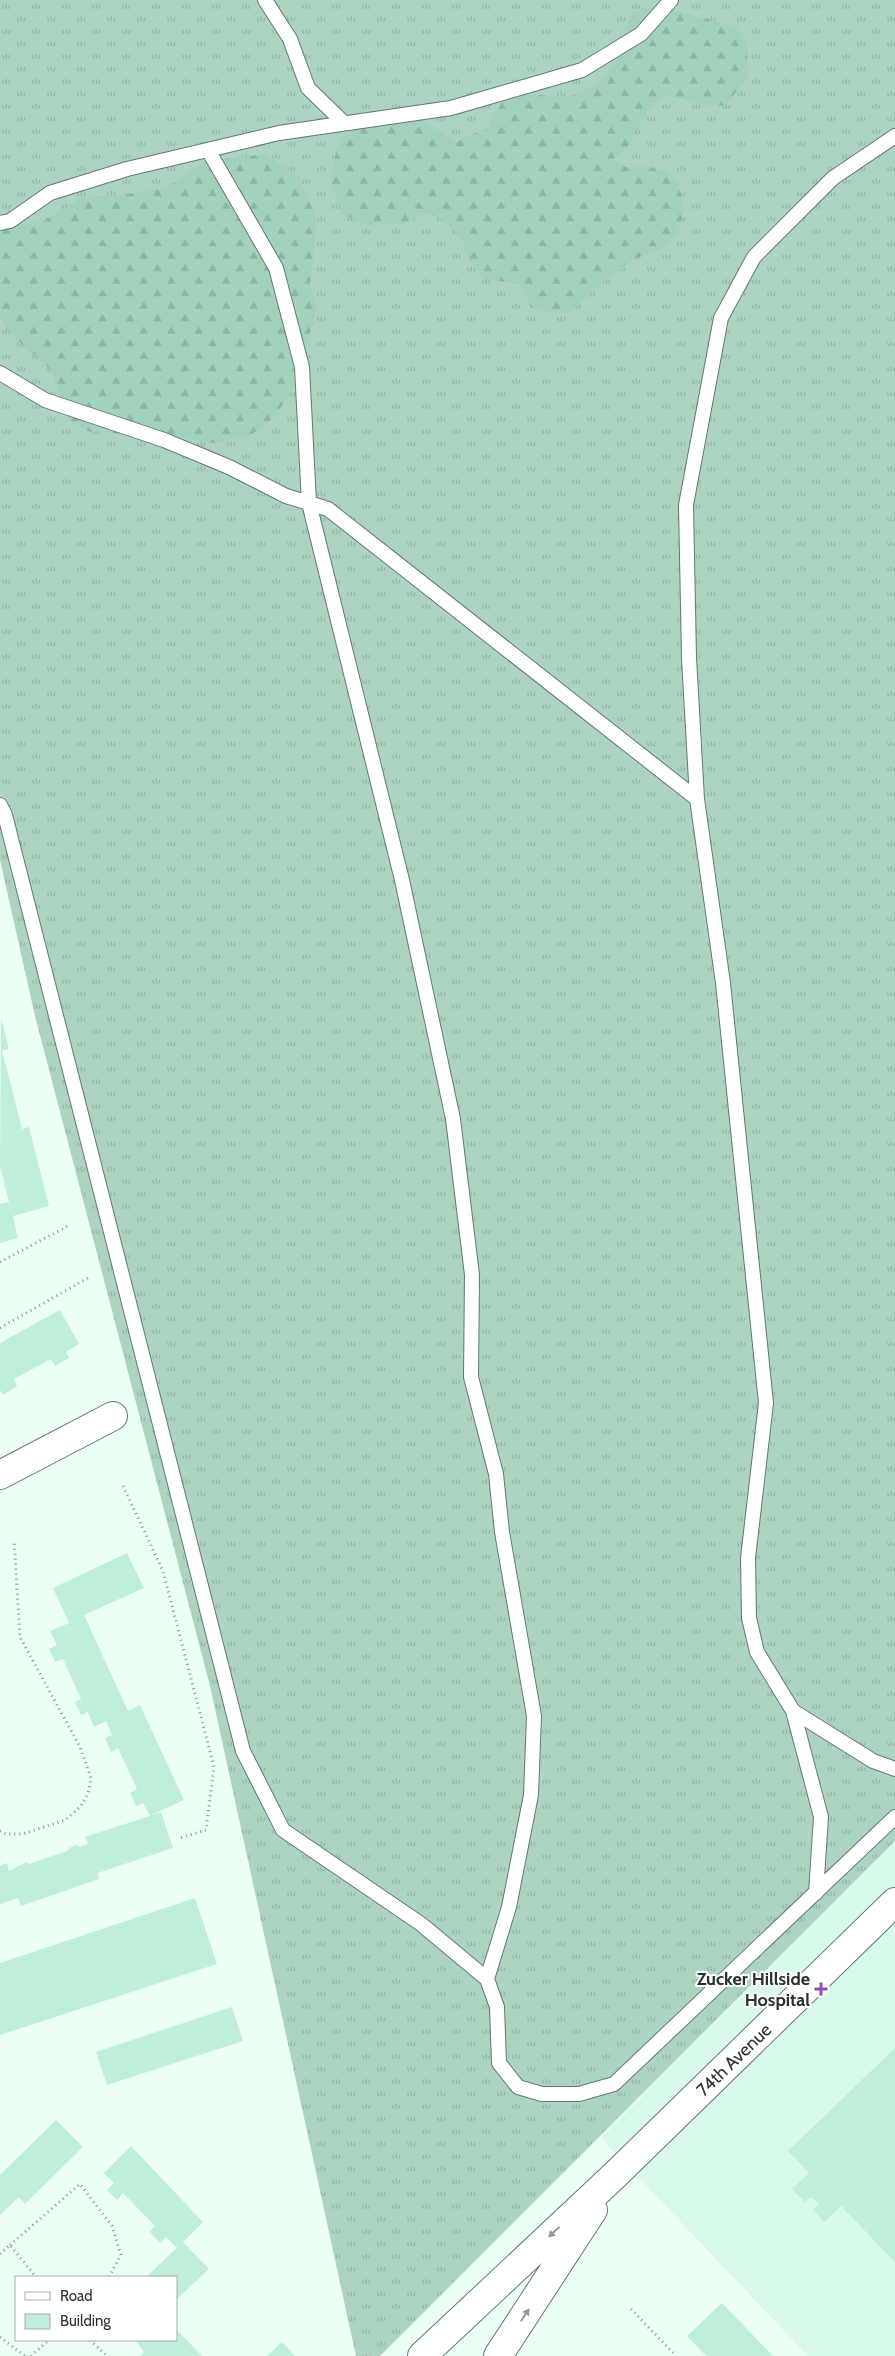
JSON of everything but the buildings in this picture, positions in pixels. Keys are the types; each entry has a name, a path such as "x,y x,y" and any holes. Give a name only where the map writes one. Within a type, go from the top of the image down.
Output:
{"street":[{"path":"0,1475 113,1416"},
{"name":"74th Avenue","path":"422,2356 615,2175 895,1902"},
{"name":"74th Avenue","path":"498,2356 615,2175"}],"lane":[{"path":"265,0 290,39 308,88 344,123"},
{"path":"0,223 10,221 50,193 127,169 279,133 451,108 582,70 641,34 671,0"},
{"path":"816,1893 821,1817 794,1711 757,1652 749,1618 748,1558 766,1403 723,983 697,799 689,658 686,505 722,318 754,257 833,178 895,136"},
{"path":"208,150 276,268 302,367 309,503 402,880 453,1119 472,1275 471,1377 496,1474 502,1532 534,1716 531,1794 509,1907 488,1979"},
{"path":"0,373 45,400 164,440 229,467 286,496 328,509 697,799"},
{"path":"0,805 5,815 243,1751 284,1830 421,1924 488,1979 497,2007 499,2063 518,2087 542,2094 579,2094 614,2084 895,1817"},
{"path":"794,1711 873,1761 895,1768"}],"path":[{"path":"0,1262 68,1226"},
{"path":"0,1328 88,1278"},
{"path":"124,1486 163,1571 214,1768 206,1830 180,1838"},
{"path":"0,1831 6,1834 23,1834 65,1820 80,1807 88,1794 91,1778 80,1746 20,1637 14,1540"},
{"path":"0,2254 80,2184 112,2226 121,2255 110,2276"},
{"path":"10,2245 35,2276"},
{"path":"631,2309 676,2356"},
{"path":"0,2337 25,2356"},
{"path":"31,2356 47,2341"},
{"path":"91,2341 106,2356"}],"shaded area":[{"name":"Zucker Hillside Hospital","path":"895,1841 895,2356 808,2356 601,2138"}],"green space":[{"path":"0,0 895,0 895,1841 380,2356 356,2356 210,1686 35,1016 0,860"},
{"path":"643,8 673,11 736,26 747,46 748,78 725,105 710,106 665,95 651,106 627,148 612,160 626,167 646,167 666,171 677,181 683,202 682,224 667,247 634,259 603,282 570,313 550,313 531,308 521,284 486,279 469,261 463,242 446,222 428,213 405,224 368,225 342,214 330,180 336,152 347,126 364,111 412,114 457,142 474,133 486,131 508,91 521,88 540,95 569,97 596,85 616,62 632,12"},
{"path":"264,154 299,176 317,220 310,285 317,308 309,336 293,361 294,390 268,424 247,437 212,443 176,436 90,432 70,421 51,370 9,332 0,316 0,231 10,226 42,222 82,198 167,188 205,161"}],"place":[{"name":"Zucker Hillside Hospital","path":"821,1989"}]}
